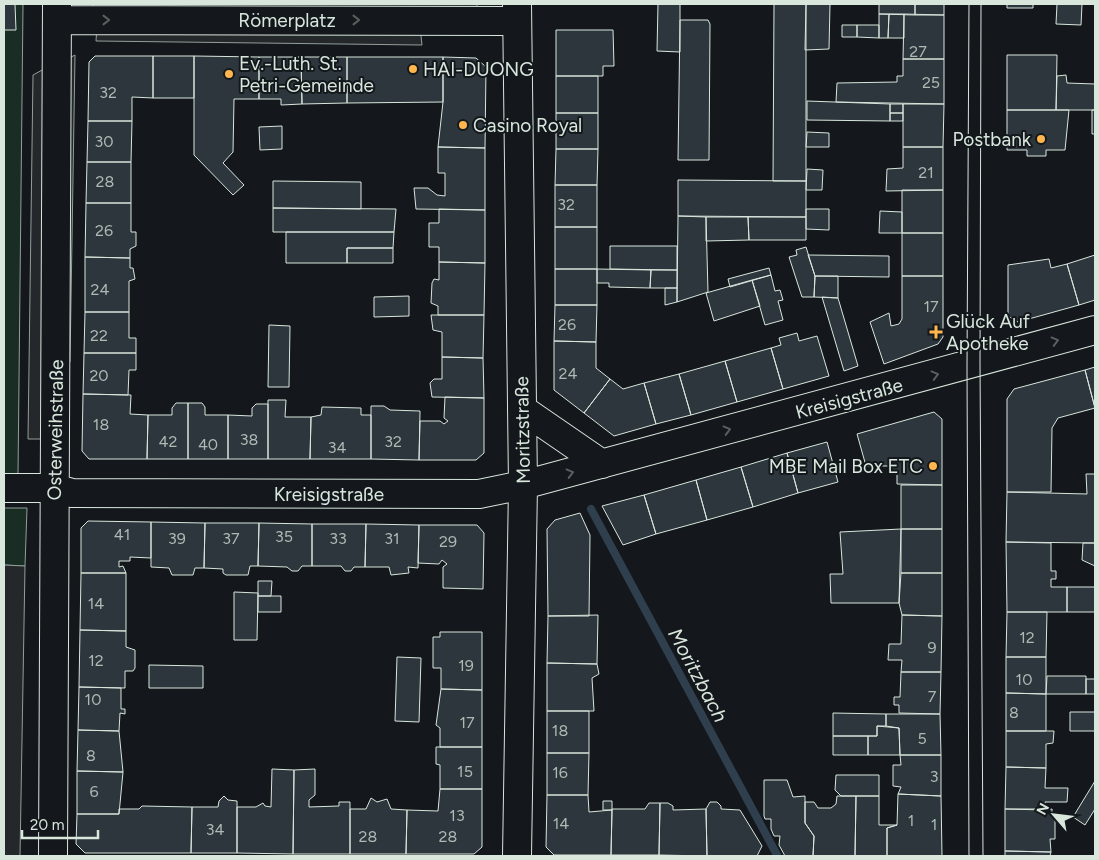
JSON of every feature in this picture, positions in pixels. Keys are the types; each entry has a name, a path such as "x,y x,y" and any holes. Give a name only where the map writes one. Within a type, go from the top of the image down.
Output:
{"street":[{"name":"Römerplatz","path":"57,12 517,12"},
{"name":"Osterweihstraße","path":"53,856 57,12"},
{"name":"Moritzstraße","path":"517,12 523,485 517,856"},
{"name":"Kreisigstraße","path":"4,488 54,488 72,493 478,494 523,485 1095,330"},
{"path":"522,409 602,464"}],"green space":[{"path":"4,4 23,4 18,475 4,475"},
{"path":"4,508 27,508 25,566 4,565"}],"shaded area":[{"path":"93,4 477,4 477,12 92,9"},
{"path":"97,26 420,27 422,45 96,41"},
{"path":"75,55 70,362 61,362 56,65"},
{"path":"44,69 42,439 28,439 33,75"},
{"path":"4,565 25,566 20,856 4,856"}],"building":[{"path":"4,4 15,4 16,30 4,30"},
{"path":"658,4 680,4 680,52 657,51"},
{"path":"774,4 806,4 806,181 773,181"},
{"path":"806,4 830,4 829,49 805,50"},
{"path":"879,4 915,4 915,15 879,14"},
{"path":"915,4 944,4 944,15 915,15"},
{"path":"1007,4 1033,4 1033,8 1007,8"},
{"path":"1057,4 1082,4 1081,25 1056,24"},
{"path":"879,14 889,14 888,38 879,38"},
{"path":"889,14 904,14 904,38 888,38"},
{"path":"904,14 944,15 944,59 903,59"},
{"path":"680,20 708,20 710,24 709,160 678,160"},
{"path":"842,25 857,25 857,37 842,37"},
{"path":"857,25 879,25 879,38 857,37"},
{"path":"556,30 613,30 614,66 603,66 603,76 556,76"},
{"path":"1007,55 1057,55 1056,110 1007,110"},
{"path":"95,56 153,56 153,98 132,97 132,121 88,121 89,62"},
{"path":"153,56 194,56 194,98 153,98"},
{"path":"194,56 259,57 259,99 234,99 233,152 223,163 244,185 233,195 194,155"},
{"path":"259,57 301,57 302,104 281,105 281,99 259,99"},
{"path":"301,57 347,57 347,103 302,104"},
{"path":"347,57 443,57 443,102 347,103"},
{"name":"Casino Royal","path":"443,57 476,58 486,67 485,148 438,147 443,102"},
{"path":"903,59 944,59 944,104 836,102 837,83 897,82 897,76 903,76"},
{"path":"1066,75 1067,83 1095,84 1095,110 1056,110 1057,76"},
{"path":"556,76 598,76 598,113 556,113"},
{"path":"807,101 890,104 890,121 807,120"},
{"path":"890,104 903,104 903,113 890,113"},
{"path":"903,104 944,104 943,147 903,147"},
{"path":"1007,110 1069,110 1065,150 1046,150 1046,156 1027,156 1027,150 1007,150"},
{"path":"1092,110 1095,110 1095,134 1092,134"},
{"path":"556,113 598,113 598,149 556,149"},
{"path":"890,113 903,113 903,121 890,121"},
{"path":"88,121 132,121 131,162 87,162"},
{"path":"282,126 282,149 260,150 259,127"},
{"path":"807,132 829,133 829,147 806,147"},
{"path":"438,147 485,148 485,210 416,209 414,188 428,188 437,195 445,196 445,173 438,173"},
{"path":"903,147 943,147 943,190 886,191 887,169 903,168"},
{"path":"556,149 598,149 597,185 555,185"},
{"path":"87,162 131,162 131,203 86,203"},
{"path":"807,169 823,170 822,190 806,190"},
{"path":"678,180 806,181 806,217 678,216"},
{"path":"273,181 361,182 361,209 273,208"},
{"path":"555,185 597,185 597,227 555,227"},
{"path":"902,190 943,190 943,233 902,233"},
{"path":"86,203 131,203 131,232 136,232 136,246 130,249 130,258 85,257"},
{"path":"273,208 396,209 394,232 273,232"},
{"path":"439,209 485,210 485,263 439,262 439,247 429,247 429,223 439,223"},
{"path":"806,209 829,209 829,230 806,229"},
{"path":"880,211 902,212 902,233 879,233"},
{"path":"678,216 706,217 708,292 677,302"},
{"path":"706,217 748,217 749,240 706,241"},
{"path":"748,217 806,217 806,240 749,240"},
{"path":"555,227 597,227 597,269 555,269"},
{"path":"286,232 394,232 393,248 347,248 347,263 286,263"},
{"path":"902,233 943,233 943,276 902,276"},
{"path":"610,246 677,246 677,270 610,269"},
{"path":"806,247 815,276 814,297 802,297 789,257 797,255 796,250"},
{"path":"347,248 393,248 393,263 347,263"},
{"path":"808,255 889,256 889,277 815,276"},
{"path":"1095,255 1095,300 1079,305 1067,264"},
{"path":"85,257 130,258 130,268 133,268 135,279 129,281 129,312 85,312"},
{"path":"1049,259 1051,268 1067,264 1079,305 1018,322 1008,316 1008,265"},
{"path":"439,262 485,263 484,315 438,315 438,306 431,303 432,283 434,279 439,280"},
{"path":"769,268 771,275 730,287 728,279"},
{"path":"555,269 597,269 597,305 555,305"},
{"path":"597,269 651,270 650,288 609,287 609,283 597,283"},
{"path":"651,270 677,270 677,288 650,288"},
{"path":"771,275 775,291 780,290 783,300 778,301 783,320 765,325 752,280"},
{"path":"815,276 838,276 838,298 814,297"},
{"path":"902,276 943,276 943,337 938,344 884,364 870,322 889,313 891,326 899,324 902,319"},
{"path":"752,280 760,306 714,321 706,293"},
{"path":"665,288 677,288 677,302 665,305"},
{"path":"409,296 409,316 374,317 374,297"},
{"path":"822,297 838,298 858,366 844,371"},
{"path":"555,305 597,305 596,342 554,341"},
{"path":"85,312 129,312 129,338 136,338 136,353 84,353"},
{"path":"431,315 484,315 483,358 442,357 442,332 433,330"},
{"path":"269,325 290,326 289,387 268,387"},
{"path":"797,333 799,341 817,336 829,376 783,389 771,348 781,345 779,338"},
{"path":"554,341 596,342 596,368 610,379 584,413 554,390"},
{"path":"771,348 783,389 737,402 725,361"},
{"path":"84,353 136,353 136,370 129,370 128,395 83,394"},
{"path":"442,357 483,358 484,398 432,397 430,383 434,379 442,379"},
{"path":"725,361 737,402 691,415 679,374"},
{"path":"1095,367 1095,408 1085,370"},
{"path":"1085,370 1095,408 1058,418 1052,428 1051,492 1007,492 1007,399 1014,389"},
{"path":"679,374 691,415 656,424 644,383"},
{"path":"610,379 623,389 644,383 656,424 614,436 584,413"},
{"path":"83,394 131,395 130,414 148,415 147,459 89,459 82,451"},
{"path":"445,397 484,398 484,453 476,460 419,460 420,421 440,421 444,424 448,421 444,418"},
{"path":"268,400 286,400 285,417 311,417 310,459 268,459"},
{"path":"176,403 188,403 188,459 147,459 148,415 172,415 172,408"},
{"path":"188,403 202,403 205,407 205,415 228,415 228,459 188,459"},
{"path":"256,404 268,404 268,459 228,459 228,415 252,416 252,408"},
{"path":"371,406 384,406 390,410 420,411 419,460 371,459"},
{"path":"322,407 361,408 361,415 371,415 371,459 310,459 311,417 321,415"},
{"path":"934,412 942,419 942,485 897,484 897,472 890,472 890,466 866,466 857,434"},
{"path":"827,442 838,482 798,493 787,453"},
{"path":"787,453 798,493 753,507 741,467"},
{"path":"741,467 753,507 707,520 696,480"},
{"path":"1086,474 1095,474 1095,543 1006,542 1007,492 1087,494"},
{"path":"696,480 707,520 656,534 644,495"},
{"path":"901,485 942,485 942,529 901,529"},
{"path":"644,495 656,534 623,545 602,506"},
{"path":"580,513 590,535 589,616 548,616 547,529 555,520"},
{"path":"88,521 151,522 151,558 130,557 130,561 119,561 119,567 123,566 126,573 81,573 81,528"},
{"path":"151,522 205,523 204,568 195,568 193,575 172,575 169,568 151,567"},
{"path":"205,523 259,523 258,566 250,566 248,575 226,575 223,573 223,569 204,568"},
{"path":"259,523 312,524 312,566 302,566 298,571 292,571 287,567 258,566"},
{"path":"312,524 366,524 365,567 354,567 351,571 345,571 341,566 312,566"},
{"path":"366,524 419,525 418,568 408,567 409,573 391,575 389,567 365,567"},
{"path":"419,525 477,525 484,533 483,589 443,588 443,567 447,564 442,560 439,564 418,563"},
{"path":"901,529 942,529 942,573 901,573"},
{"path":"901,529 899,603 831,603 830,574 843,574 840,532"},
{"path":"1006,542 1051,543 1051,571 1056,571 1056,579 1051,579 1051,587 1067,587 1067,612 1007,612"},
{"path":"1083,543 1095,543 1095,566 1082,560"},
{"path":"81,573 126,573 126,631 80,630"},
{"path":"901,573 942,573 942,616 902,615 899,603"},
{"path":"258,581 272,581 271,596 258,596"},
{"path":"1067,587 1095,587 1095,612 1067,612"},
{"path":"234,592 258,593 257,640 234,640"},
{"path":"258,596 281,596 281,612 258,612"},
{"path":"1007,612 1047,612 1046,657 1006,657"},
{"path":"598,615 597,664 547,663 548,616"},
{"path":"902,615 942,616 941,672 901,672 902,660 888,660 889,644 901,644"},
{"path":"80,630 126,631 126,647 135,650 135,668 133,671 125,671 125,688 79,687"},
{"path":"440,632 482,632 482,690 441,689 441,668 433,668 433,637 440,637"},
{"path":"397,657 421,658 419,722 395,721"},
{"path":"1006,657 1046,657 1046,694 1006,693"},
{"path":"547,663 597,664 599,674 592,678 594,711 547,711"},
{"path":"149,665 203,666 203,688 149,688"},
{"path":"901,672 941,672 940,714 899,713 899,705 894,705 894,697 900,697"},
{"path":"1047,676 1086,676 1086,694 1046,694"},
{"path":"1086,679 1095,679 1095,694 1086,694"},
{"path":"79,687 121,688 121,709 125,709 125,714 120,713 119,731 78,730"},
{"path":"441,689 482,690 482,747 440,747 440,728 436,725"},
{"path":"1006,693 1046,694 1046,731 1006,731"},
{"path":"547,711 589,711 589,753 547,753"},
{"path":"1070,712 1095,712 1095,731 1070,731"},
{"path":"833,713 886,714 886,726 877,726 877,736 833,736"},
{"path":"886,714 940,714 941,755 900,755 899,728 886,726"},
{"path":"877,726 899,728 900,755 868,755 868,736 877,736"},
{"path":"78,730 119,731 123,772 77,771"},
{"path":"1006,731 1054,731 1053,743 1046,744 1046,768 1006,767"},
{"path":"833,736 868,736 868,755 833,755"},
{"path":"436,747 482,747 482,789 440,789 440,765 436,764"},
{"path":"547,753 589,753 588,795 547,795"},
{"path":"900,755 941,755 941,796 898,794 901,787 893,786 893,765 901,765"},
{"path":"1006,767 1046,768 1045,788 1068,788 1067,802 1045,802 1045,810 1005,809"},
{"path":"272,769 294,770 293,854 237,853 237,807 256,807 263,803 265,806 271,807"},
{"path":"315,769 315,795 309,800 309,807 339,806 339,802 350,802 350,854 293,854 294,770"},
{"path":"77,771 123,772 119,814 77,814"},
{"path":"836,775 879,775 879,796 841,796 835,790"},
{"path":"764,780 787,780 793,797 805,796 805,823 814,836 813,856 785,856 779,845 780,836 774,836 771,829 771,819 765,819 764,816"},
{"path":"1095,781 1095,809 1085,825 1073,817"},
{"path":"440,789 482,789 482,847 474,854 406,854 407,810 438,811"},
{"path":"898,794 941,796 942,856 887,856 887,828 897,825"},
{"path":"547,795 588,795 589,812 612,810 611,855 554,855 546,847"},
{"path":"224,796 228,800 237,801 237,853 191,853 192,807 218,807 219,801"},
{"path":"837,796 856,796 855,856 813,856 814,836 805,823 805,802 814,802 818,808 831,808 836,804"},
{"path":"856,796 879,796 879,825 897,825 887,828 887,856 855,856"},
{"path":"371,798 377,802 387,799 391,809 407,810 406,854 350,854 350,809 366,809"},
{"path":"603,801 612,801 612,810 603,810"},
{"path":"710,802 717,802 721,809 740,810 762,846 757,856 707,856 706,809"},
{"path":"649,803 660,803 659,855 611,855 612,809 645,809"},
{"path":"660,803 668,803 673,806 673,810 706,809 707,856 659,855"},
{"path":"142,806 192,807 191,853 85,853 76,844 77,814 119,814 119,809 139,809"},
{"path":"1005,809 1052,809 1052,813 1055,813 1055,839 1050,839 1051,852 1005,851"},
{"path":"1005,851 1051,852 1050,856 1005,856"}],"waterway":[{"name":"Moritzbach","path":"591,509 777,855"}],"tram line":[{"path":"969,4 967,366 969,856"},
{"path":"981,4 980,362 983,856"}],"place":[{"name":"HAI-DUONG","path":"413,69"},
{"name":"Ev.-Luth. St. Petri-Gemeinde","path":"229,74"},
{"name":"Casino Royal","path":"463,125"},
{"name":"Postbank","path":"1041,139"},
{"name":"Glück Auf Apotheke","path":"936,332"},
{"name":"MBE Mail Box ETC","path":"933,466"}]}
